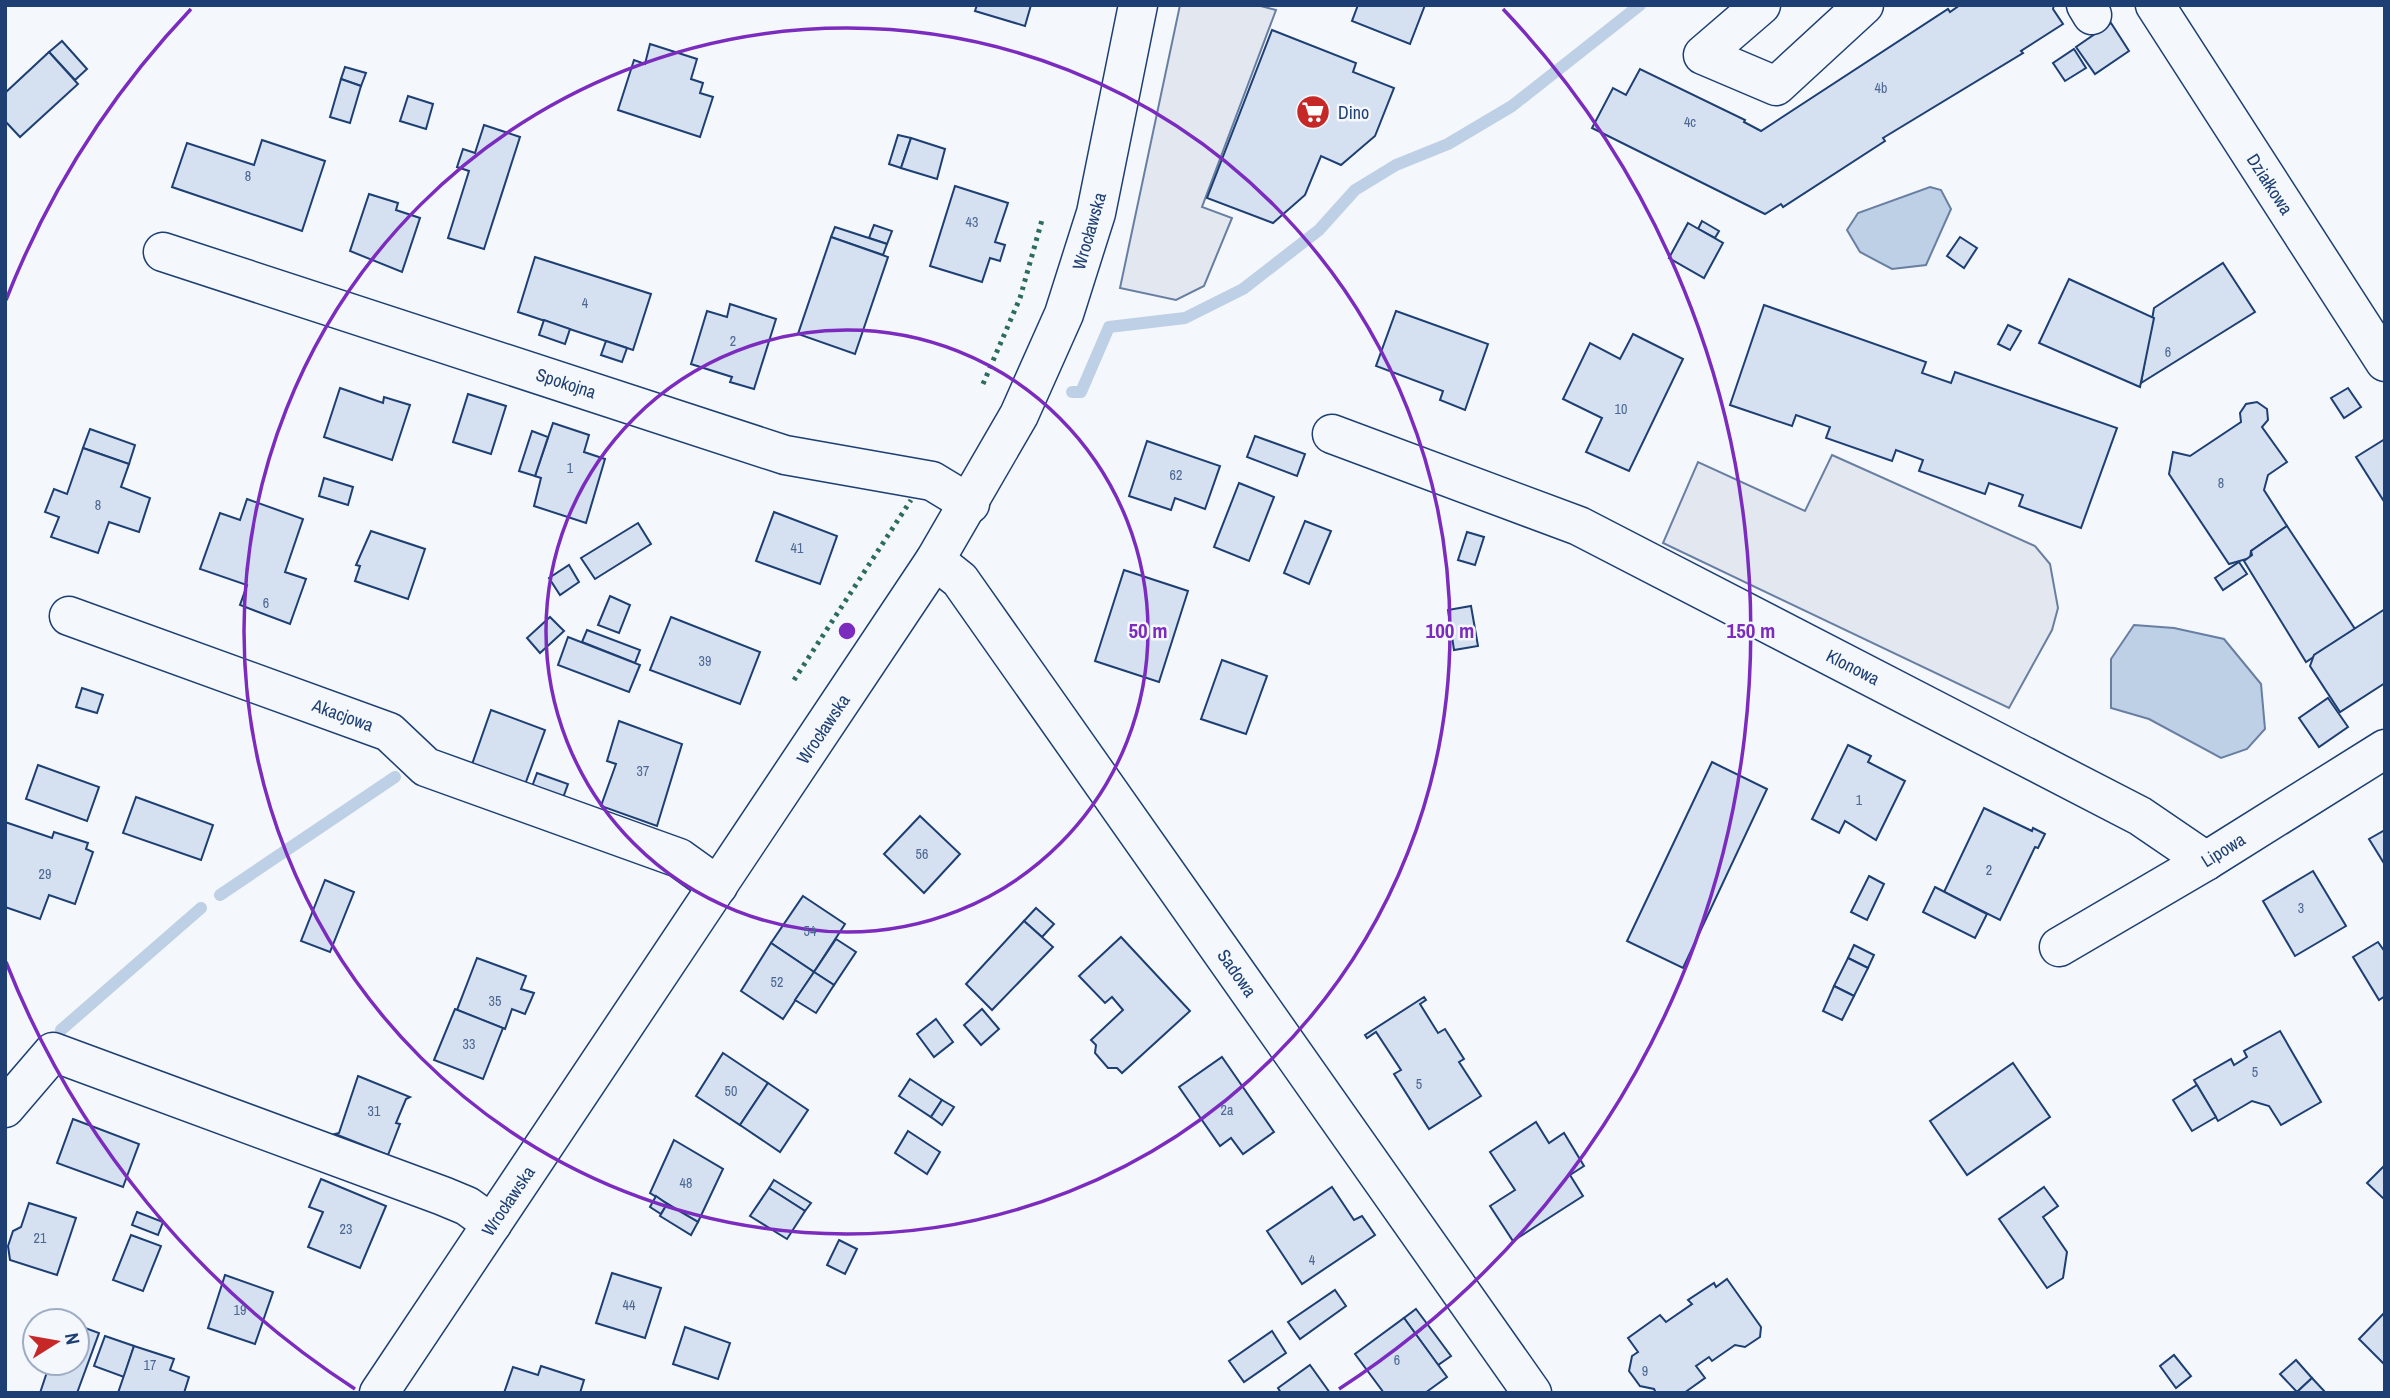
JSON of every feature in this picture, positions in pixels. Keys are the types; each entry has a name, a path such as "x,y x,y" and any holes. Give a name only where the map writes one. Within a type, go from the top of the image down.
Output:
{"street":[{"name":"Wrocławska","path":"379,1393 935,560 970,504 1019,415 1063,314 1097,212 1138,5"},
{"path":"1761,5 1703,55 1776,86 1864,5"},
{"name":"Działkowa","path":"2155,5 2385,362"},
{"name":"Spokojna","path":"163,252 785,455 932,481 970,504"},
{"name":"Klonowa","path":"1332,434 1579,526 2140,816 2206,861"},
{"name":"Sadowa","path":"935,560 960,580 1532,1393"},
{"name":"Akacjowa","path":"69,616 388,732 425,767 679,858 718,886"},
{"name":"Lipowa","path":"2059,947 2206,861 2385,749"},
{"path":"5,1108 53,1052 443,1196 467,1206 492,1224"}],"shaded area":[{"path":"1180,5 1257,5 1276,10 1202,207 1232,218 1204,286 1176,300 1120,288"},
{"path":"1832,455 2035,546 2050,564 2058,608 2052,630 2009,708 1663,543 1698,462 1805,511"}],"water":[{"path":"1930,187 1941,190 1951,209 1926,265 1892,269 1860,252 1847,230 1858,213"},
{"path":"2134,625 2174,628 2224,639 2261,684 2265,729 2247,749 2221,758 2149,719 2111,708 2111,659"}],"building":[{"path":"977,5 1031,5 1025,26 975,11"},
{"path":"1358,5 1425,5 1410,44 1352,21"},
{"path":"1960,5 2054,5 2053,9 2063,24 2021,51 2023,53 1883,138 1885,141 1783,207 1781,204 1765,214 1592,128 1613,88 1626,95 1640,69 1745,120 1744,122 1761,131 1948,9 1950,12"},
{"path":"2111,23 2129,51 2095,74 2076,47"},
{"name":"Dino","path":"1272,30 1356,63 1353,72 1394,88 1375,136 1341,165 1321,156 1305,195 1273,223 1207,198"},
{"path":"62,41 87,69 75,80 49,52"},
{"path":"650,44 697,59 691,79 703,83 700,93 713,97 700,137 618,110 634,60 645,64"},
{"path":"2074,49 2086,68 2065,81 2053,63"},
{"path":"49,52 78,84 20,137 5,121 5,93"},
{"path":"345,67 366,73 361,86 341,79"},
{"path":"341,79 361,86 350,123 330,117"},
{"path":"408,96 433,104 426,129 400,121"},
{"path":"484,125 520,137 484,249 448,238 469,171 457,167 463,149 475,153"},
{"path":"898,135 911,138 901,168 889,164"},
{"path":"911,138 945,149 937,179 901,168"},
{"path":"262,140 325,161 302,231 172,187 187,143 254,165"},
{"path":"955,186 1008,203 995,242 1005,245 1000,261 990,258 982,282 930,266"},
{"path":"369,194 398,203 396,210 420,218 402,272 350,251"},
{"path":"1702,221 1719,231 1715,238 1698,229"},
{"path":"1688,223 1723,243 1704,278 1669,258"},
{"path":"874,225 892,231 887,244 869,238"},
{"path":"835,227 887,244 883,255 831,237"},
{"path":"831,237 888,257 855,354 798,334"},
{"path":"1960,237 1977,248 1964,268 1947,256"},
{"path":"535,257 651,294 633,350 518,312"},
{"path":"2223,263 2255,312 2141,383 2154,308"},
{"path":"2069,279 2154,318 2140,387 2039,343"},
{"path":"730,304 776,319 754,389 730,382 732,377 691,364 707,311 727,317"},
{"path":"1764,305 1926,362 1922,373 1951,383 1955,372 2117,428 2081,528 2019,506 2023,495 1989,483 1985,494 1919,471 1923,460 1896,450 1892,461 1826,438 1830,427 1796,415 1792,426 1730,405"},
{"path":"1396,311 1488,344 1465,410 1440,400 1443,391 1376,366"},
{"path":"544,320 570,329 565,344 539,335"},
{"path":"2008,325 2021,331 2010,350 1998,344"},
{"path":"1633,334 1683,359 1629,471 1586,452 1602,418 1563,399 1590,343 1620,359"},
{"path":"606,341 627,348 622,362 601,355"},
{"path":"340,388 383,403 384,397 410,405 392,460 324,437"},
{"path":"2348,388 2361,407 2344,418 2331,398"},
{"path":"468,394 506,406 491,454 453,442"},
{"path":"2257,402 2267,409 2268,420 2262,427 2287,462 2268,475 2264,490 2287,526 2251,551 2250,558 2229,564 2169,474 2173,452 2190,456 2241,422 2240,413 2246,404"},
{"path":"553,423 589,435 584,452 605,459 586,523 534,506 541,478 535,476"},
{"path":"90,429 135,445 129,464 83,448"},
{"path":"532,431 548,437 535,476 519,471"},
{"path":"1255,436 1305,454 1297,476 1247,457"},
{"path":"2385,439 2385,503 2356,457"},
{"path":"1147,441 1220,466 1205,509 1175,498 1171,510 1129,496"},
{"path":"83,448 129,464 121,487 150,498 139,532 109,522 98,553 51,537 59,517 45,512 54,489 67,494"},
{"path":"324,478 353,487 348,505 319,496"},
{"path":"1239,483 1274,497 1249,561 1214,547"},
{"path":"247,499 303,519 285,572 306,579 290,624 240,605 247,585 200,569 220,513 240,520"},
{"path":"774,512 837,536 820,584 756,561"},
{"path":"1305,521 1331,531 1309,584 1284,573"},
{"path":"638,523 651,544 595,579 581,558"},
{"path":"2287,526 2355,629 2306,662 2244,561 2252,555 2251,551"},
{"path":"371,531 425,549 408,599 355,581 360,566 356,565"},
{"path":"1467,532 1484,537 1475,565 1458,560"},
{"path":"2239,562 2247,574 2223,590 2215,578"},
{"path":"569,565 579,582 560,595 549,578"},
{"path":"1124,570 1188,591 1159,682 1095,661"},
{"path":"610,596 630,605 619,633 598,625"},
{"path":"1471,606 1478,646 1454,650 1448,610"},
{"path":"2385,609 2385,683 2340,712 2310,666 2314,655"},
{"path":"550,617 564,631 540,653 527,638"},
{"path":"671,617 760,652 740,704 650,670"},
{"path":"587,630 640,650 635,663 582,642"},
{"path":"568,637 640,665 629,692 558,665"},
{"path":"1222,660 1267,676 1246,734 1201,719"},
{"path":"82,688 103,695 97,713 76,707"},
{"path":"2328,698 2348,727 2319,747 2299,718"},
{"path":"491,710 545,730 523,790 470,770"},
{"path":"619,721 682,744 657,826 601,806 616,764 607,761"},
{"path":"1848,745 1871,756 1868,762 1905,781 1876,840 1845,821 1839,833 1812,819"},
{"path":"1712,762 1767,789 1683,968 1627,941"},
{"path":"38,765 99,787 87,821 26,799"},
{"path":"537,773 568,784 560,806 529,795"},
{"path":"136,797 213,825 201,860 123,833"},
{"path":"1984,808 2032,831 2033,828 2045,834 2038,848 2035,847 2000,920 1944,892"},
{"path":"920,816 960,854 924,893 884,854"},
{"path":"5,822 52,838 54,832 88,843 86,849 93,852 75,904 49,895 40,919 5,907"},
{"path":"2385,830 2385,865 2369,839"},
{"path":"2313,871 2346,926 2295,956 2263,901"},
{"path":"1869,876 1884,884 1867,920 1851,912"},
{"path":"325,880 354,892 330,952 301,941"},
{"path":"1935,887 1987,914 1975,938 1923,912"},
{"path":"803,896 845,924 814,972 771,943"},
{"path":"1036,908 1054,924 1042,937 1024,921"},
{"path":"1024,921 1053,947 992,1010 966,984"},
{"path":"1121,937 1190,1011 1122,1073 1117,1068 1108,1068 1095,1053 1096,1045 1091,1040 1123,1010 1112,997 1105,1003 1079,976"},
{"path":"836,939 856,952 834,985 814,972"},
{"path":"2378,942 2385,952 2385,996 2379,1000 2353,957"},
{"path":"771,943 814,972 783,1019 741,991"},
{"path":"1854,945 1874,955 1868,968 1848,958"},
{"path":"477,958 526,976 521,989 534,993 525,1014 512,1009 505,1029 457,1010"},
{"path":"1848,958 1868,968 1854,996 1834,986"},
{"path":"814,972 834,985 816,1013 795,1000"},
{"path":"1834,986 1854,996 1842,1020 1823,1011"},
{"path":"1424,997 1426,1000 1420,1004 1438,1033 1445,1029 1464,1059 1459,1062 1481,1096 1429,1129 1394,1074 1401,1070 1376,1032 1367,1038 1365,1035"},
{"path":"455,1009 503,1028 483,1079 434,1060"},
{"path":"982,1009 999,1029 981,1045 964,1025"},
{"path":"936,1019 953,1042 934,1057 917,1034"},
{"path":"2280,1031 2321,1102 2281,1125 2269,1106 2252,1101 2218,1121 2194,1080 2231,1059 2234,1065 2247,1057 2244,1051"},
{"path":"723,1053 768,1083 740,1125 696,1096"},
{"path":"1222,1057 1274,1132 1243,1154 1231,1138 1220,1146 1179,1087"},
{"path":"2013,1063 2050,1117 1967,1175 1930,1121"},
{"path":"358,1076 410,1097 406,1099 396,1123 400,1124 388,1155 335,1134 339,1133"},
{"path":"910,1079 942,1100 931,1117 899,1096"},
{"path":"768,1083 808,1110 780,1152 740,1125"},
{"path":"2197,1085 2216,1117 2192,1131 2173,1100"},
{"path":"942,1100 954,1107 942,1125 931,1117"},
{"path":"73,1119 139,1144 123,1187 57,1163"},
{"path":"1536,1122 1549,1143 1564,1133 1584,1166 1570,1175 1583,1196 1513,1241 1490,1206 1515,1190 1490,1152"},
{"path":"908,1131 940,1152 927,1174 895,1153"},
{"path":"674,1140 723,1169 698,1222 650,1193"},
{"path":"2385,1167 2385,1200 2367,1183"},
{"path":"321,1179 386,1206 360,1268 308,1247 323,1212 309,1207"},
{"path":"774,1180 811,1203 805,1211 769,1188"},
{"path":"1332,1187 1354,1220 1362,1216 1375,1235 1302,1284 1267,1231"},
{"path":"2044,1187 2058,1206 2043,1217 2067,1252 2063,1278 2047,1288 1999,1219"},
{"path":"769,1188 805,1211 787,1239 750,1216"},
{"path":"656,1196 667,1204 661,1214 650,1207"},
{"path":"29,1203 76,1218 57,1275 10,1260 8,1246 13,1231 21,1227"},
{"path":"667,1204 698,1222 691,1235 660,1216"},
{"path":"137,1212 163,1222 158,1235 132,1225"},
{"path":"131,1235 161,1246 143,1291 113,1280"},
{"path":"839,1240 857,1249 845,1274 827,1265"},
{"path":"612,1273 661,1288 645,1338 596,1323"},
{"path":"225,1275 273,1292 255,1344 208,1328"},
{"path":"1727,1279 1761,1327 1760,1337 1745,1347 1735,1345 1712,1361 1709,1357 1696,1366 1705,1378 1684,1393 1656,1393 1654,1389 1640,1386 1629,1371 1632,1356 1638,1352 1628,1338 1660,1315 1666,1322 1692,1304 1688,1300 1714,1283 1716,1287"},
{"path":"1335,1290 1346,1306 1300,1339 1288,1322"},
{"path":"1416,1309 1451,1356 1438,1365 1404,1318"},
{"path":"2385,1312 2385,1365 2359,1339"},
{"path":"1404,1318 1447,1377 1425,1393 1384,1393 1355,1354"},
{"path":"685,1327 730,1343 718,1379 673,1364"},
{"path":"91,1330 99,1333 91,1355"},
{"path":"1272,1331 1286,1353 1244,1382 1229,1361"},
{"path":"105,1336 134,1346 124,1377 94,1366"},
{"path":"134,1346 174,1359 170,1370 189,1377 184,1393 118,1393"},
{"path":"2174,1355 2191,1376 2176,1388 2160,1366"},
{"path":"2296,1360 2312,1378 2297,1392 2280,1374"},
{"path":"1310,1365 1330,1393 1281,1393 1278,1388"},
{"path":"541,1366 584,1380 580,1393 504,1393 513,1367 538,1375"},
{"path":"45,1377 83,1377 77,1393 40,1393"},
{"path":"2312,1378 2326,1393 2296,1393 2297,1392"}],"waterway":[{"path":"1072,392 1081,392 1109,327 1185,318 1243,289 1319,230 1355,190 1396,165 1448,144 1512,106 1640,5"},
{"path":"220,895 395,777"},
{"path":"61,1030 201,908"}],"hedge":[{"path":"983,384 1020,298 1042,220"},
{"path":"794,680 911,500"}],"place":[{"name":"Dino","path":"1313,112"}]}
